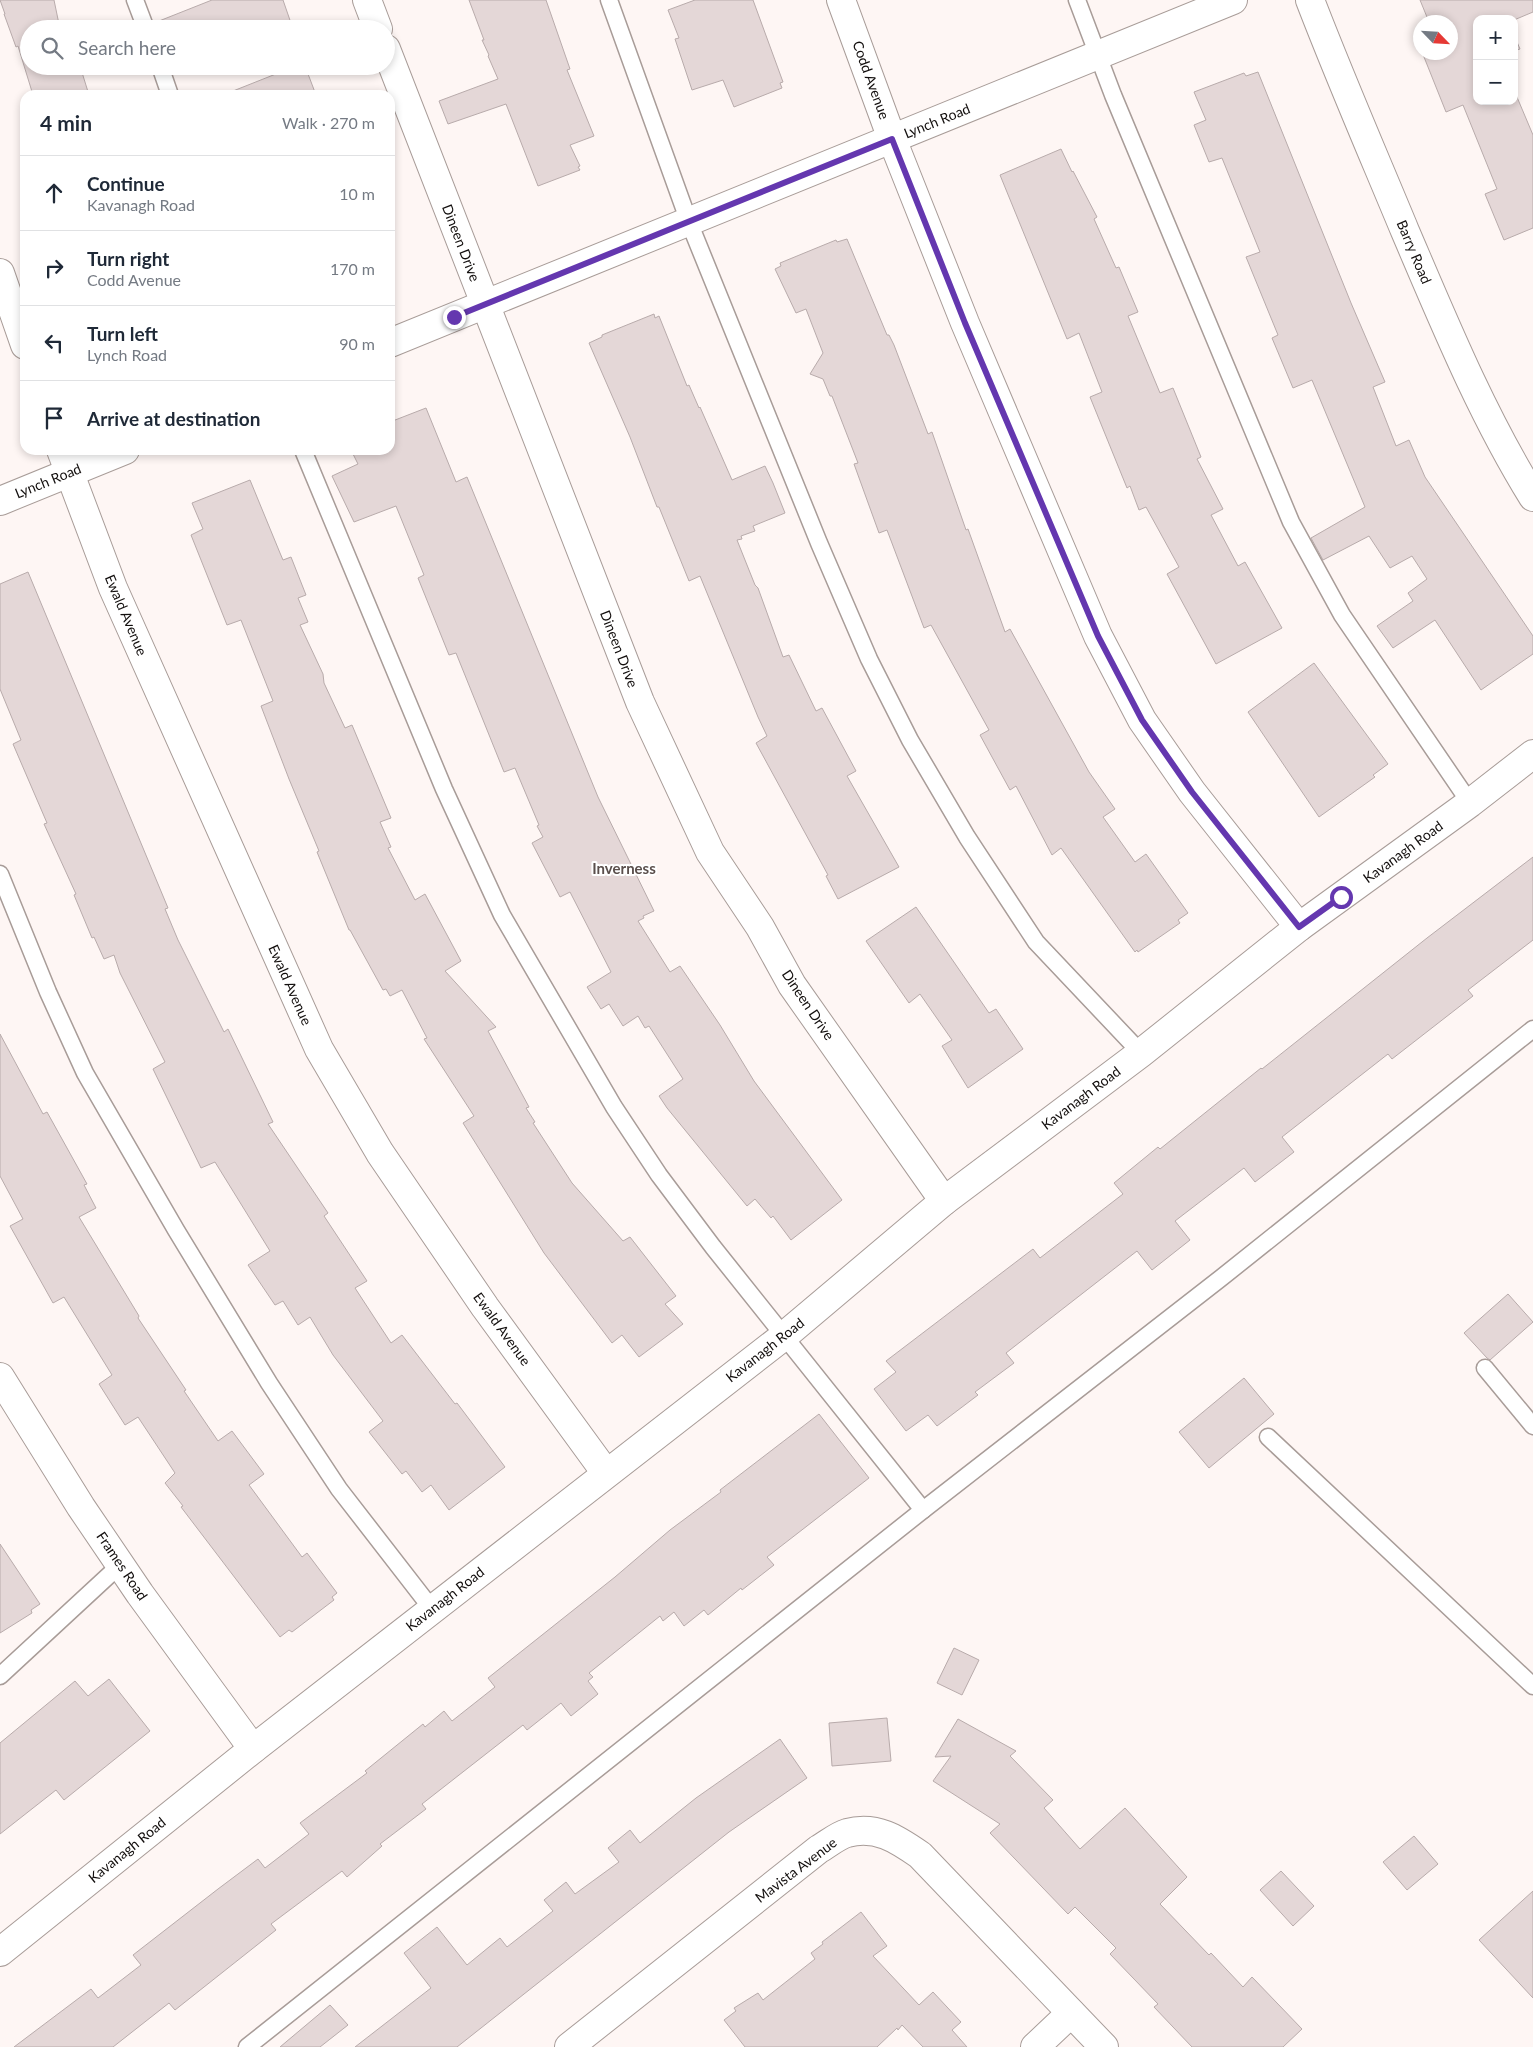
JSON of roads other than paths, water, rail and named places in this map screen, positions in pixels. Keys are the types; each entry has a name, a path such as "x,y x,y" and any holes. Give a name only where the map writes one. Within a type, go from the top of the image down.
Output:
{"street":[{"path":"368,0 375,20"},
{"name":"Codd Avenue","path":"841,0 892,139 965,323 1098,636 1142,720 1192,792 1299,927"},
{"name":"Lynch Road","path":"395,341 1233,0"},
{"name":"Barry Road","path":"1310,0 1428,285 1474,389 1510,459 1533,497"},
{"name":"Dineen Drive","path":"395,72 640,702 710,852 760,927 792,985 944,1201"},
{"path":"0,273 20,331"},
{"name":"Lynch Road","path":"0,501 65,461 98,455"},
{"name":"Ewald Avenue","path":"65,461 113,588 318,1050 380,1153 485,1307 606,1473"},
{"name":"Kavanagh Road","path":"0,1952 253,1749 784,1336 944,1201 1141,1053 1299,927 1470,803 1533,754"},
{"name":"Frames Road","path":"0,1377 120,1565 253,1749"},
{"name":"Mavista Avenue","path":"568,2047 819,1849 846,1834 870,1831 895,1838 920,1855 1104,2047"},
{"path":"1035,2047 1071,2013"}],"lane":[{"path":"135,0 143,20"},
{"path":"609,0 689,222 819,543 869,658 910,740 967,837 1036,942 1141,1053"},
{"path":"1076,0 1097,56 1291,522 1342,615 1470,803"},
{"path":"163,75 168,90"},
{"path":"305,455 444,789 502,915 614,1107 658,1176 923,1510"},
{"path":"0,874 48,992 85,1073 176,1230 269,1383 339,1489 432,1610"},
{"path":"247,2047 923,1510 1221,1278 1533,1030"},
{"path":"1485,1368 1533,1426"},
{"path":"1268,1437 1533,1686"},
{"path":"0,1676 120,1565"}],"district":[{"name":"Inverness","path":"624,869"}]}
